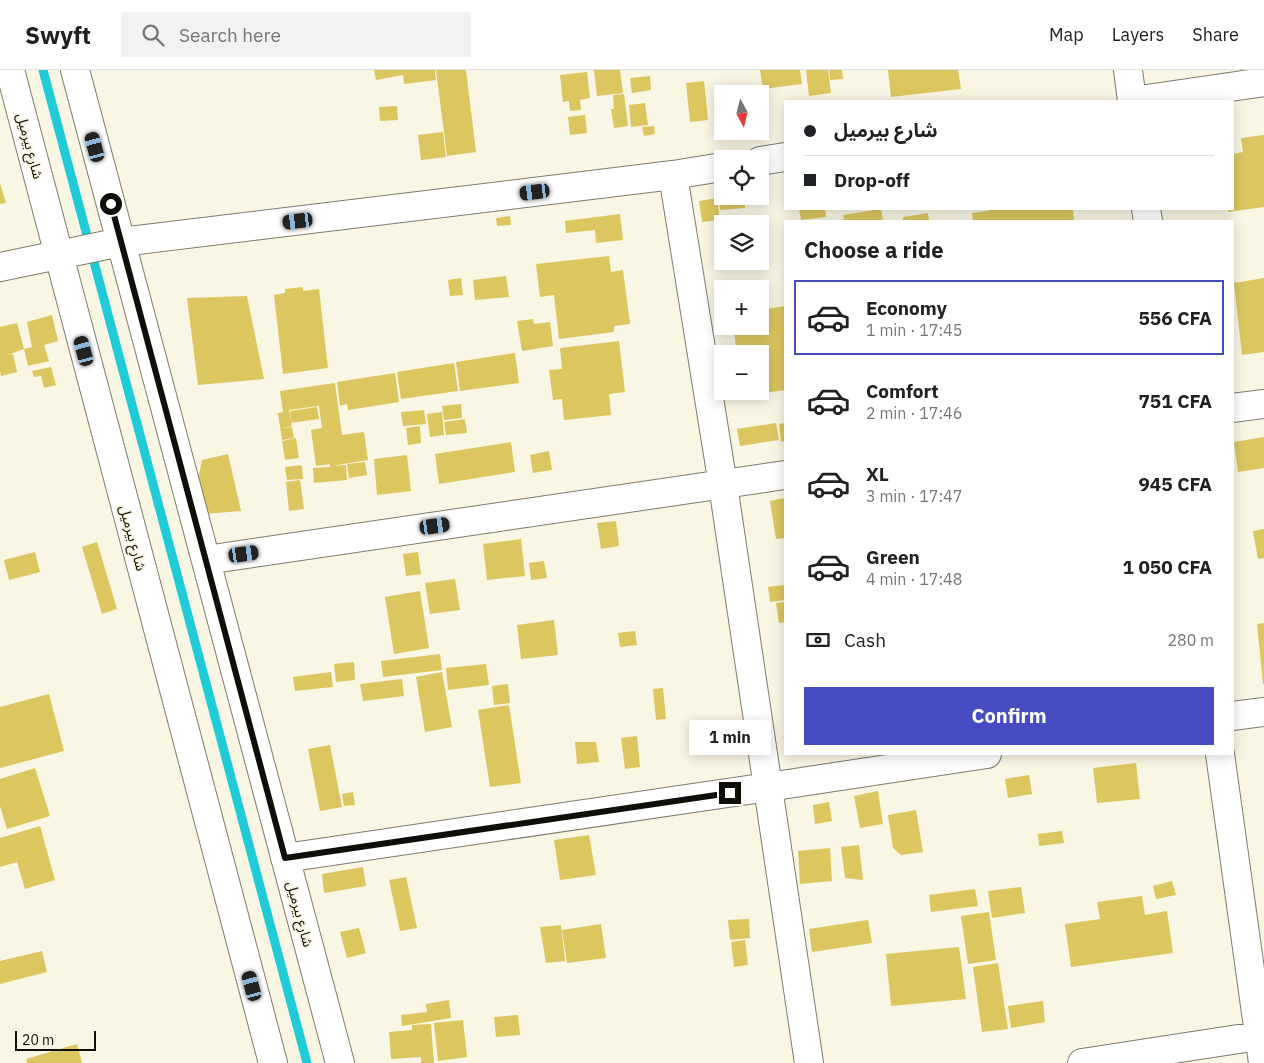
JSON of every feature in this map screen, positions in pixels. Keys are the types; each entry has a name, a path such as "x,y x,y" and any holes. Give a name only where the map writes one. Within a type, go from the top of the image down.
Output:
{"street":[{"name":"شارع بيرميل","path":"10,70 90,248 206,560 340,1063"},
{"name":"شارع بيرميل","path":"75,70 90,248 273,1063"},
{"path":"1128,70 1133,100"},
{"path":"1140,100 1264,82"},
{"path":"769,160 784,157"},
{"path":"0,267 90,248 714,168"},
{"path":"673,175 723,485 809,1063"},
{"path":"1234,408 1264,404"},
{"path":"206,560 784,475"},
{"path":"1234,716 1264,712"},
{"path":"285,858 768,788 981,755"},
{"path":"1220,755 1262,1035 1263,1063"},
{"path":"1082,1063 1262,1035"}],"building":[{"path":"374,70 435,70 436,80 404,84 403,75 376,80"},
{"path":"436,70 466,70 476,152 447,156"},
{"path":"594,70 620,70 623,93 597,96"},
{"path":"760,70 800,70 802,84 769,88 769,85 762,85"},
{"path":"806,70 828,70 831,93 809,96"},
{"path":"829,70 842,70 843,79 830,80"},
{"path":"888,70 958,70 961,89 891,97"},
{"path":"587,72 590,98 580,100 581,110 570,111 569,101 563,102 560,75"},
{"path":"650,76 651,90 632,93 630,78"},
{"path":"704,81 708,120 690,122 686,83"},
{"path":"624,94 628,126 614,128 611,109 614,109 613,95"},
{"path":"645,103 648,125 631,127 629,105"},
{"path":"397,106 398,120 380,121 379,107"},
{"path":"585,115 587,133 570,135 568,117"},
{"path":"654,126 655,134 644,136 642,127"},
{"path":"443,132 446,157 421,160 418,135"},
{"path":"1264,135 1264,207 1228,212 1228,210 1234,210 1234,154 1243,152 1241,138"},
{"path":"0,183 6,203 0,204"},
{"path":"714,198 714,205 718,205 719,215 714,215 714,221 702,222 699,201"},
{"path":"720,205 745,205 745,208 720,210"},
{"path":"799,210 825,210 826,217 801,220"},
{"path":"881,210 883,220 844,220 843,215"},
{"path":"1073,210 1074,220 973,220 972,213 988,211"},
{"path":"928,213 929,220 903,220 903,217"},
{"path":"620,214 623,240 596,243 595,230 566,233 565,221"},
{"path":"510,216 511,225 497,226 496,218"},
{"path":"609,256 611,272 623,270 630,324 614,326 614,332 559,339 554,295 540,297 536,264"},
{"path":"506,276 509,297 475,300 473,280"},
{"path":"461,278 463,295 450,296 448,280"},
{"path":"1264,278 1264,352 1242,355 1234,283"},
{"path":"303,287 303,291 319,289 328,368 283,374 274,295 285,293 285,289"},
{"path":"247,296 264,379 198,385 187,298"},
{"path":"784,306 784,390 769,392 769,345 736,345 734,335 769,335 769,309"},
{"path":"52,315 58,341 44,345 49,361 28,366 24,349 32,347 27,322"},
{"path":"533,319 534,324 550,322 553,346 522,351 517,321"},
{"path":"17,323 24,349 5,356 13,354 17,372 1,376 0,327"},
{"path":"619,341 625,392 609,394 611,415 564,420 562,399 553,400 549,370 562,369 560,348"},
{"path":"515,353 519,383 460,391 456,362"},
{"path":"454,363 458,391 401,399 397,372"},
{"path":"51,367 56,385 44,388 41,376 34,377 32,371"},
{"path":"395,373 399,402 348,410 347,404 340,406 337,382"},
{"path":"335,383 342,435 364,432 368,460 332,466 346,465 347,480 314,483 313,468 330,467 330,464 316,466 311,430 322,428 319,406 289,410 291,421 290,411 317,407 319,419 291,423 292,426 282,428 292,427 294,438 282,440 278,413 283,412 280,391"},
{"path":"461,404 462,418 444,420 442,406"},
{"path":"424,410 426,424 403,426 401,412"},
{"path":"442,412 444,435 430,437 427,414"},
{"path":"465,419 467,433 446,435 444,422"},
{"path":"776,423 779,440 740,446 737,429"},
{"path":"784,423 784,441 781,442 779,424"},
{"path":"420,426 421,443 408,445 406,428"},
{"path":"1264,437 1264,468 1238,472 1234,442"},
{"path":"296,438 299,458 285,460 282,441"},
{"path":"511,442 515,472 439,484 435,454"},
{"path":"549,451 552,470 533,473 530,455"},
{"path":"228,454 241,511 191,515 202,460"},
{"path":"407,455 411,491 377,495 374,459"},
{"path":"365,462 367,475 349,478 347,464"},
{"path":"302,465 303,479 287,480 285,467"},
{"path":"300,480 304,509 289,511 286,482"},
{"path":"784,498 784,538 776,539 770,501"},
{"path":"616,521 619,546 601,549 597,523"},
{"path":"1264,529 1264,558 1258,559 1253,531"},
{"path":"521,539 525,576 487,580 483,544"},
{"path":"97,542 117,609 102,614 82,547"},
{"path":"35,552 40,572 9,580 4,560"},
{"path":"418,552 421,574 406,576 403,554"},
{"path":"544,561 547,578 531,580 529,563"},
{"path":"455,579 460,610 430,614 425,583"},
{"path":"784,585 784,600 770,602 768,587"},
{"path":"420,591 429,648 394,654 385,597"},
{"path":"784,602 784,622 779,623 776,603"},
{"path":"554,620 558,655 521,659 517,625"},
{"path":"1264,623 1264,684 1263,684 1257,624"},
{"path":"635,631 637,645 620,647 618,633"},
{"path":"440,654 442,670 383,677 381,661"},
{"path":"354,662 355,680 336,682 334,664"},
{"path":"486,664 489,685 448,690 446,668"},
{"path":"331,672 333,687 295,691 293,677"},
{"path":"442,672 452,727 425,732 416,677"},
{"path":"402,679 404,696 363,701 360,684"},
{"path":"508,684 510,703 494,705 492,686"},
{"path":"663,688 666,719 656,720 653,689"},
{"path":"49,694 64,751 0,768 0,707"},
{"path":"509,705 521,783 490,787 478,710"},
{"path":"637,736 640,767 625,769 621,738"},
{"path":"575,742 596,742 599,762 577,764"},
{"path":"330,745 342,807 320,811 308,749"},
{"path":"1136,763 1140,799 1097,803 1093,768"},
{"path":"35,768 50,816 7,829 0,806 0,779"},
{"path":"1029,775 1032,794 1008,798 1005,779"},
{"path":"878,791 883,824 860,828 854,796"},
{"path":"353,792 355,805 344,806 342,794"},
{"path":"829,802 832,821 815,824 813,805"},
{"path":"916,810 923,852 901,855 893,848 888,815"},
{"path":"40,826 55,880 25,889 17,862 0,867 0,838"},
{"path":"1062,831 1064,843 1039,846 1038,834"},
{"path":"589,835 596,875 560,880 554,840"},
{"path":"859,845 863,880 845,878 841,847"},
{"path":"830,848 832,881 800,884 798,851"},
{"path":"363,867 366,886 324,893 322,874"},
{"path":"406,877 417,928 400,931 389,880"},
{"path":"1172,881 1176,895 1156,899 1153,886"},
{"path":"1021,887 1025,913 992,918 988,891"},
{"path":"975,889 978,906 931,912 929,895"},
{"path":"1142,896 1145,915 1167,911 1173,953 1071,967 1065,924 1100,919 1097,902"},
{"path":"989,912 996,960 968,964 961,916"},
{"path":"749,919 750,938 730,940 728,920"},
{"path":"868,920 872,943 812,952 809,929"},
{"path":"601,924 606,958 567,963 562,930"},
{"path":"561,925 565,961 546,963 540,927"},
{"path":"359,928 366,953 347,958 340,932"},
{"path":"745,940 748,965 734,967 731,942"},
{"path":"959,947 966,999 891,1006 886,954"},
{"path":"42,951 47,972 0,984 0,961"},
{"path":"998,963 1008,1029 982,1032 973,967"},
{"path":"449,1000 451,1018 402,1026 401,1015 427,1012 426,1004"},
{"path":"1043,1001 1045,1022 1011,1028 1008,1006"},
{"path":"518,1015 520,1035 496,1037 494,1017"},
{"path":"463,1020 467,1057 438,1061 434,1023"},
{"path":"431,1024 434,1063 421,1063 421,1057 391,1059 389,1032 412,1030 412,1025"},
{"path":"77,1044 82,1063 27,1063 26,1059"}],"waterway":[{"path":"43,70 307,1063"}],"route":[{"path":"111,204 285,858 730,793"}]}
